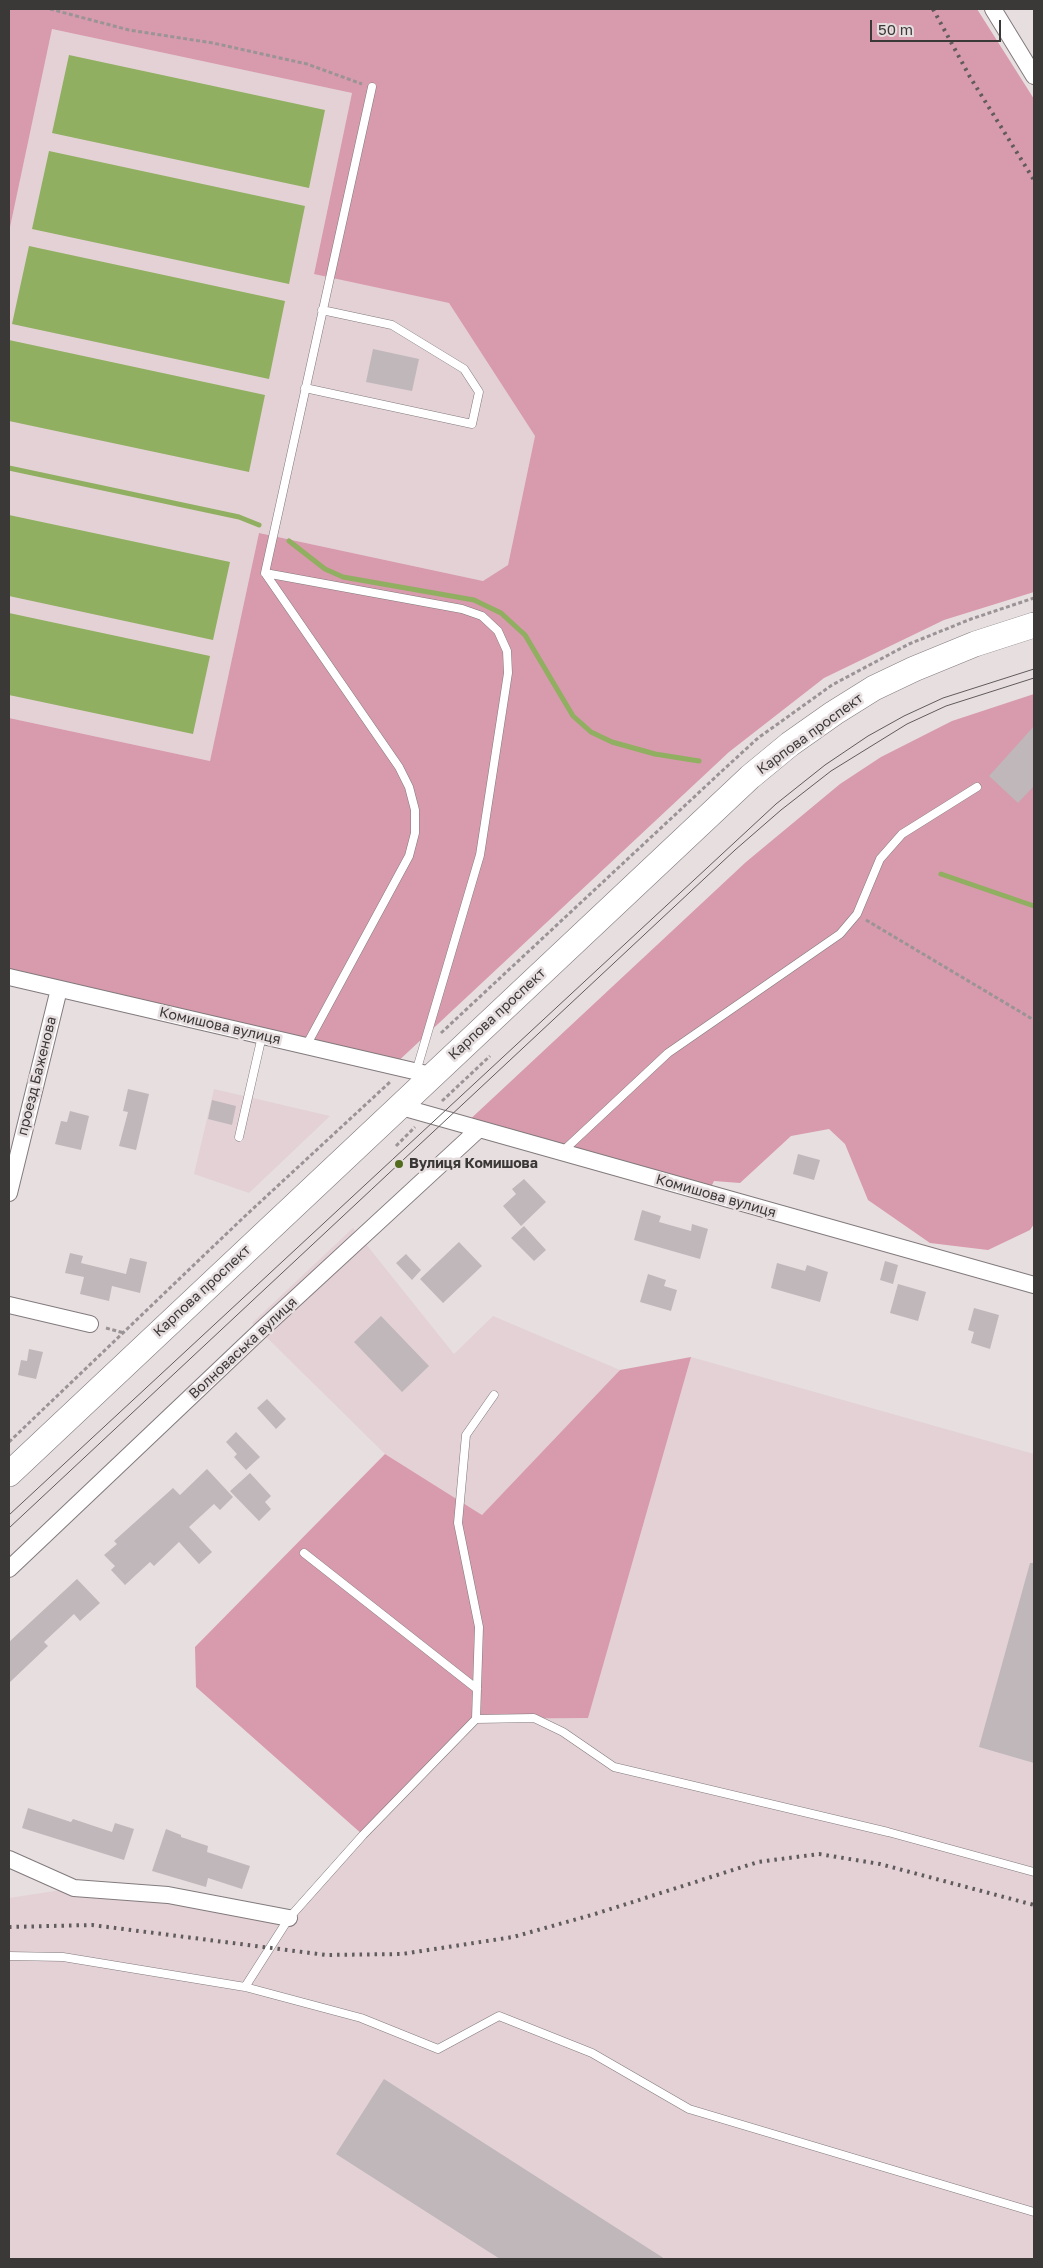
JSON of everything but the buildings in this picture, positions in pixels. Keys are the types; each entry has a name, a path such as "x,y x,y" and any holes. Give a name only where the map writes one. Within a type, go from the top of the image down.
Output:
{"main road":[{"name":"Карпова проспект","path":"9,1474 398,1106 424,1074 750,777 790,744 874,688 975,644 1034,625"}],"street":[{"path":"993,9 1034,76"},
{"name":"Комишова вулиця","path":"9,977 424,1074"},
{"name":"проезд Баженова","path":"9,1193 58,989"},
{"name":"Комишова вулиця","path":"398,1106 1034,1285"},
{"name":"Волноваська вулиця","path":"9,1570 260,1330 479,1129"},
{"path":"9,1305 90,1324"},
{"path":"9,1859 74,1888 168,1895 289,1918"}],"lane":[{"path":"306,1046 409,856 414,834 414,810 409,787 399,767 265,573 372,87"},
{"path":"305,388 472,424 479,392 464,369 392,325 322,310"},
{"path":"265,573 462,609 482,616 488,621 498,631 507,651 508,673 480,855 424,1074"},
{"path":"562,1152 668,1053 840,934 857,914 880,859 902,834 977,787"},
{"path":"239,1137 262,1036"},
{"path":"245,1986 289,1918 363,1835 476,1719 479,1627 458,1523 466,1435 494,1395"},
{"path":"304,1553 477,1689"},
{"path":"476,1719 534,1718 562,1732 614,1767 888,1832 1034,1872"},
{"path":"9,1956 63,1956 245,1986 362,2018 438,2049 499,2016 592,2053 690,2109 1034,2212"}],"path":[{"path":"50,9 129,30 213,43 307,64 372,87"},
{"path":"857,914 1034,1020"},
{"path":"438,1105 490,1056"},
{"path":"396,1146 417,1126"},
{"path":"9,1442 125,1333"}],"shaded area":[{"path":"9,9 977,9 1034,99 1034,592 944,620 824,678 729,752 393,1066 9,977 9,718 210,761 259,533 483,581 508,565 535,436 449,303 314,274 352,93 52,29 9,232"},
{"path":"52,29 352,93 314,273 449,303 535,436 508,565 483,581 259,533 210,761 9,718 9,232"},
{"path":"69,55 325,110 309,188 52,133"},
{"path":"49,151 305,206 289,284 32,229"},
{"path":"29,246 285,301 269,379 12,324"},
{"path":"9,340 265,395 249,472 9,421"},
{"path":"9,515 230,562 213,640 9,596"},
{"path":"9,613 210,656 193,734 9,695"},
{"path":"1034,694 1034,1224 1030,1230 988,1250 930,1243 868,1200 845,1144 829,1129 791,1136 740,1183 714,1181 708,1193 464,1125 746,862 840,784 881,757 952,721"},
{"path":"214,1089 330,1116 249,1193 194,1174"},
{"path":"353,1228 454,1354 493,1316 620,1370 482,1515 385,1454 252,1323"},
{"path":"691,1357 1034,1454 1034,2259 9,2259 9,1898 74,1888 289,1918 476,1719 588,1718"},
{"path":"691,1357 588,1718 476,1719 363,1835 196,1687 195,1647 385,1454 482,1515 620,1370"}],"waterway":[{"path":"9,468 239,517 259,525"},
{"path":"289,541 325,569 343,577 474,600 501,613 525,635 573,716 591,732 612,742 655,754 699,761"},
{"path":"941,874 1034,906"}],"tram line":[{"path":"9,1515 776,804 825,765 868,736 904,716 943,698 1034,669"},
{"path":"9,1528 735,850 781,810 831,771 907,724 946,706 1034,678"}],"railway":[{"path":"933,9 970,77 1034,180"},
{"path":"9,1927 92,1925 326,1955 402,1954 513,1937 595,1914 758,1862 819,1854 880,1864 1034,1905"}],"place":[{"name":"Вулиця Комишова","path":"399,1164"}]}
